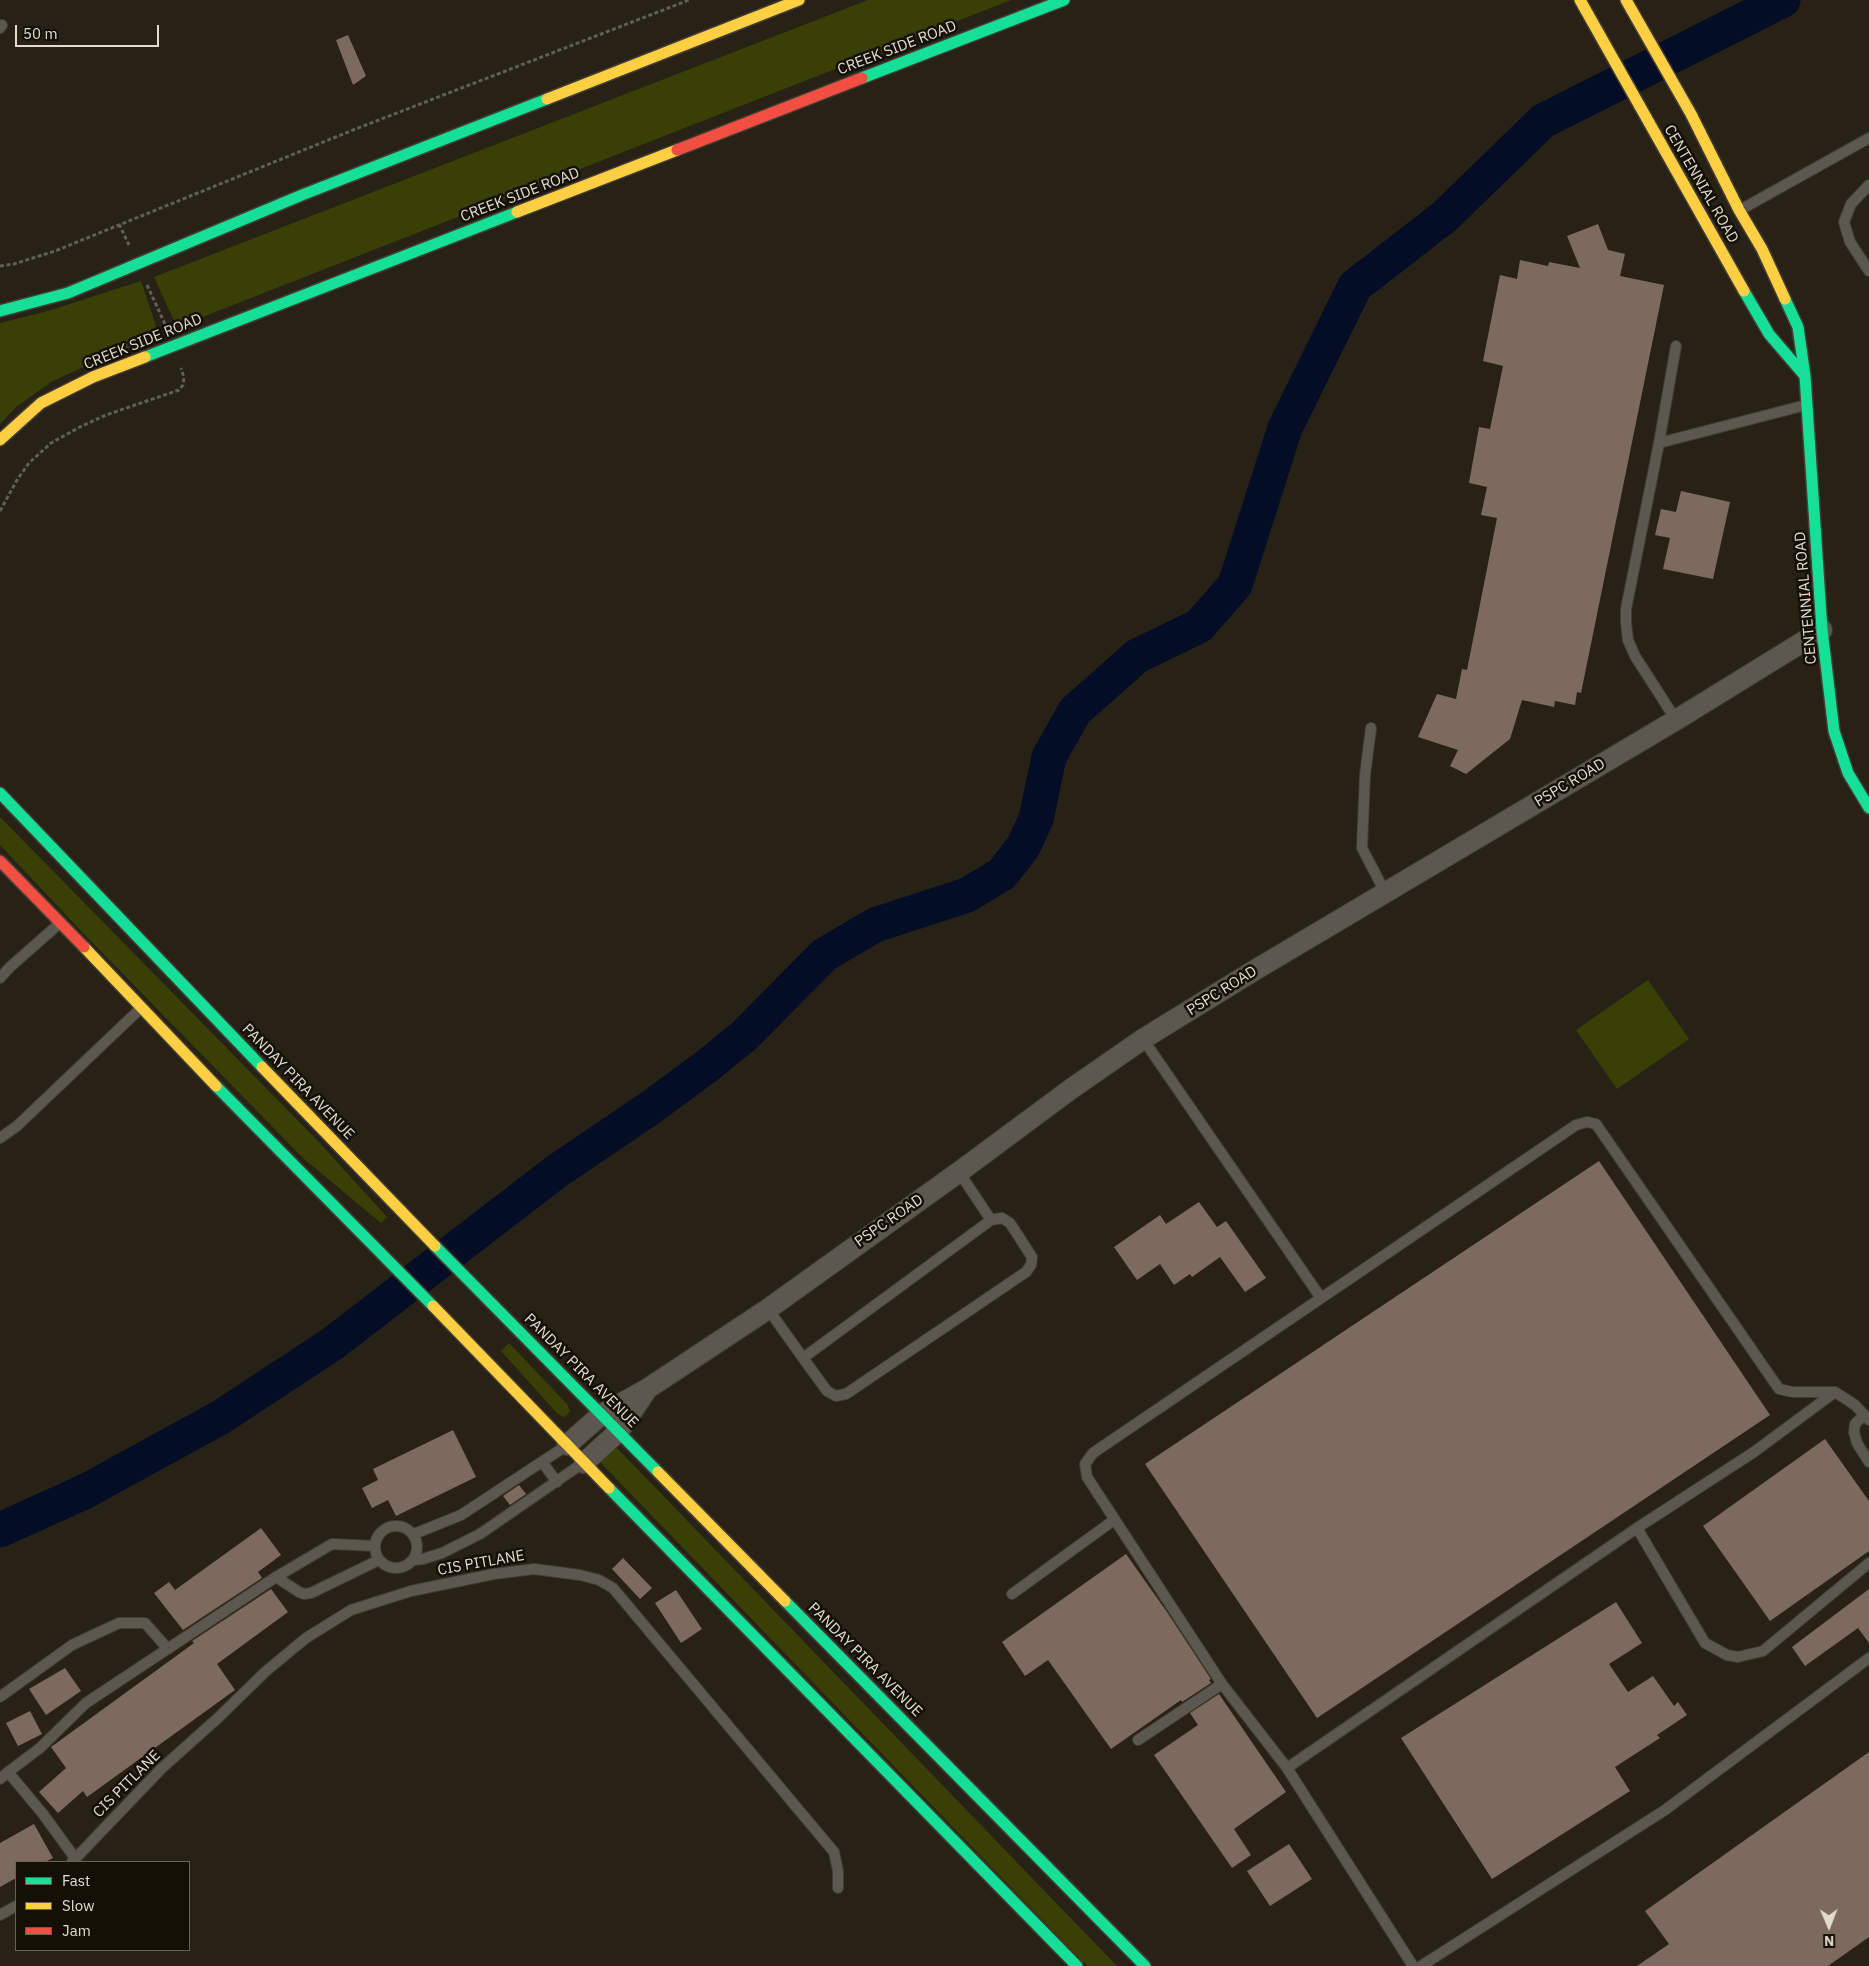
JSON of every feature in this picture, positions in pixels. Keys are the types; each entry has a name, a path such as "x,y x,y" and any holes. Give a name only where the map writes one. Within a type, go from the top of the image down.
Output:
{"main road":[{"path":"0,311 68,293 302,195 799,0"},
{"name":"CREEK SIDE ROAD","path":"0,440 41,402 93,377 1064,0"},
{"name":"CENTENNIAL ROAD","path":"1580,0 1769,334 1805,376"},
{"name":"CENTENNIAL ROAD","path":"1626,0 1691,114 1739,210 1762,249 1798,327 1805,376 1822,630 1834,731 1848,773 1869,808"},
{"name":"PANDAY PIRA AVENUE","path":"0,793 386,1195 1145,1966"},
{"path":"0,861 194,1064 360,1229 567,1446 1077,1966"}],"street":[{"name":"PSPC ROAD","path":"567,1446 602,1414 647,1389 768,1309 1143,1039 1255,970 1386,894 1676,720 1822,630"},
{"name":"PSPC ROAD","path":"584,1463 619,1431 647,1389"}],"lane":[{"path":"1739,210 1869,138"},
{"path":"1869,185 1851,204 1844,222 1850,242 1869,271"},
{"path":"1676,346 1626,609 1628,640 1635,656 1676,720"},
{"path":"1659,443 1807,405"},
{"path":"1370,728 1365,774 1362,848 1386,894"},
{"path":"0,978 60,922"},
{"path":"0,1138 17,1126 141,1008"},
{"path":"1143,1039 1321,1298"},
{"path":"1413,1966 1287,1768 1222,1684 1087,1477 1085,1464 1093,1453 1547,1144 1576,1126 1587,1122 1596,1124 1779,1389 1793,1392 1834,1392 1854,1405 1867,1418 1855,1424 1854,1432 1857,1443 1869,1462"},
{"path":"959,1172 991,1220"},
{"path":"768,1309 803,1358 827,1391 836,1396 846,1394 1026,1272 1031,1265 1032,1257 1010,1223 1002,1218 991,1220 803,1358"},
{"path":"1287,1768 1637,1528 1754,1452 1834,1392"},
{"path":"414,1534 461,1515 567,1446"},
{"path":"542,1462 557,1482"},
{"path":"414,1560 418,1542 414,1534 401,1526 394,1526 380,1532 375,1546 379,1560 384,1565 397,1569 403,1568 414,1560 423,1559 442,1552 480,1534 584,1463"},
{"path":"1012,1594 1114,1520"},
{"path":"1637,1528 1705,1643 1727,1655 1738,1657 1763,1651 1869,1563"},
{"path":"0,1779 40,1748 86,1703 276,1577 332,1544 375,1546"},
{"path":"276,1577 299,1592 304,1594 311,1593 379,1560"},
{"name":"CIS PITLANE","path":"73,1860 162,1768 219,1717 265,1672 306,1638 351,1610 411,1591 494,1574 534,1569 580,1575 599,1580 613,1588 834,1852 838,1871 838,1888"},
{"path":"0,1697 72,1645 119,1622 145,1623 168,1649"},
{"path":"1421,1966 1665,1810 1869,1658"},
{"path":"1138,1740 1222,1684"},
{"path":"8,1772 43,1814 73,1860"},
{"path":"0,1915 15,1907"}],"path":[{"path":"0,266 14,264 55,251 344,133 689,0"}],"green space":[{"path":"868,0 1011,0 177,327 154,277"},
{"path":"141,281 159,335 100,359 51,382 16,407 0,424 0,323 48,311"},
{"path":"0,817 316,1139 387,1217 381,1223 303,1158 83,933 0,845"},
{"path":"1648,980 1689,1039 1617,1089 1576,1030"},
{"path":"509,1343 567,1404 570,1411 566,1416 563,1417 557,1413 501,1351"},
{"path":"613,1446 618,1449 1117,1966 1087,1966 600,1462"}],"building":[{"path":"348,35 366,76 353,85 336,40"},
{"path":"1598,224 1608,250 1625,254 1620,276 1664,285 1581,693 1577,692 1575,705 1555,701 1554,707 1522,700 1510,739 1466,774 1450,766 1458,750 1418,737 1437,694 1456,699 1462,669 1467,670 1497,518 1481,515 1487,487 1469,483 1479,427 1490,429 1503,366 1483,361 1500,275 1517,279 1520,260 1548,266 1549,262 1580,268 1567,236"},
{"path":"1681,491 1730,502 1713,579 1663,569 1670,538 1655,535 1661,509 1676,512"},
{"path":"1599,1161 1770,1415 1317,1718 1145,1464"},
{"path":"1199,1202 1217,1227 1226,1221 1266,1278 1245,1292 1220,1257 1192,1277 1190,1274 1174,1285 1160,1264 1137,1280 1114,1247 1160,1215 1166,1224"},
{"path":"453,1430 476,1477 396,1516 388,1500 372,1508 362,1488 378,1480 373,1469"},
{"path":"1825,1439 1869,1501 1869,1551 1770,1621 1703,1526"},
{"path":"519,1485 526,1494 510,1505 503,1496"},
{"path":"261,1528 281,1555 258,1572 262,1578 183,1630 154,1593 169,1582 175,1590"},
{"path":"1126,1554 1167,1612 1211,1679 1209,1680 1211,1683 1182,1702 1181,1700 1111,1749 1048,1660 1025,1676 1002,1642"},
{"path":"623,1558 652,1588 640,1599 612,1569"},
{"path":"271,1589 288,1612 217,1664 235,1690 87,1797 83,1791 58,1813 39,1792 66,1768 51,1747 194,1643 192,1641"},
{"path":"1869,1589 1869,1643 1858,1628 1805,1666 1792,1647"},
{"path":"676,1590 702,1629 681,1643 655,1603"},
{"path":"1616,1602 1642,1643 1609,1664 1628,1692 1653,1676 1674,1706 1678,1702 1687,1715 1657,1735 1660,1738 1615,1767 1630,1791 1492,1879 1401,1738"},
{"path":"65,1668 81,1691 46,1715 29,1689"},
{"path":"1219,1694 1286,1792 1234,1829 1251,1855 1232,1868 1154,1755 1198,1725 1190,1713"},
{"path":"30,1711 42,1734 18,1746 6,1723"},
{"path":"1869,1752 1869,1937 1828,1966 1637,1966 1669,1944 1645,1911"},
{"path":"34,1824 53,1858 47,1861 15,1861 15,1879 0,1887 0,1843"},
{"path":"1289,1844 1312,1879 1270,1906 1247,1871"}],"waterway":[{"path":"0,1530 86,1491 221,1417 332,1344 557,1171 650,1108 707,1066 744,1036 824,955 875,925 967,895 1002,874 1023,847 1036,819 1049,757 1075,711 1137,656 1199,626 1235,585 1285,428 1355,286 1444,217 1543,121 1783,0"}],"traffic: fast":[{"path":"862,78 1064,0"},
{"path":"0,311 68,293 302,195 547,99"},
{"path":"145,357 517,212"},
{"path":"1744,291 1769,334 1805,376"},
{"path":"1785,299 1798,327 1805,376 1822,630 1834,731 1848,773 1869,808"},
{"path":"0,793 262,1067"},
{"path":"216,1086 433,1306"},
{"path":"435,1246 658,1472"},
{"path":"609,1488 1077,1966"},
{"path":"785,1601 1145,1966"}],"traffic: slow":[{"path":"547,99 799,0"},
{"path":"1580,0 1744,291"},
{"path":"1626,0 1691,114 1739,210 1762,249 1785,299"},
{"path":"517,212 677,150"},
{"path":"0,440 41,403 93,377 145,357"},
{"path":"84,947 216,1086"},
{"path":"262,1067 435,1246"},
{"path":"433,1306 609,1488"},
{"path":"658,1472 785,1601"}],"traffic: jam":[{"path":"677,150 862,78"},
{"path":"0,861 84,947"}]}
